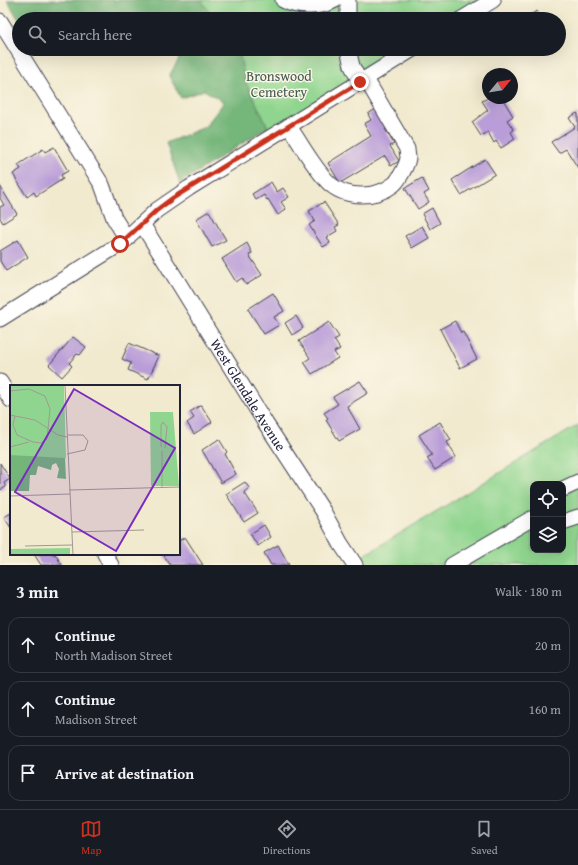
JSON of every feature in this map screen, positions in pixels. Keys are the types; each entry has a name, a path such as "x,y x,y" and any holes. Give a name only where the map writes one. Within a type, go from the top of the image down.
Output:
{"street":[{"path":"283,0 301,5 314,6 334,0"},
{"path":"348,0 348,12"},
{"path":"473,12 493,0"},
{"path":"0,21 12,40"},
{"path":"22,56 102,185 114,218 127,239"},
{"path":"289,126 319,171 330,184 348,194 362,195 380,192 394,185 401,175 408,159 407,149 363,80 352,66 350,56"},
{"path":"0,319 120,244 157,210 173,198 402,56"},
{"name":"West Glendale Avenue","path":"142,224 266,424 323,511 354,565"},
{"path":"0,382 10,398"},
{"path":"566,488 578,482"},
{"path":"452,565 530,517"},
{"path":"566,521 578,517"},
{"path":"106,555 111,565"}],"green space":[{"path":"7,0 201,0 209,12 14,12"},
{"path":"185,0 480,0 461,12 193,12"},
{"path":"177,56 240,56 245,81 268,127 180,183 166,143 205,127 224,102 204,90 181,98 169,76 179,59"},
{"name":"Bronswood Cemetery","path":"220,56 391,56 268,132"},
{"path":"578,425 578,565 362,565 358,559"}],"building":[{"path":"484,104 506,104 513,116 507,120 514,130 511,132 515,139 501,148 496,141 494,143 488,132 481,136 472,122 488,110"},
{"path":"377,108 389,126 385,129 394,144 390,146 399,161 391,166 385,156 340,183 328,163 371,136 364,124 371,120 368,114"},
{"path":"577,113 578,168 566,149 559,153 551,142 575,127 569,118"},
{"path":"54,147 68,171 61,175 63,179 36,196 34,192 27,197 13,174 21,169 18,165 43,149 45,152"},
{"path":"485,159 495,174 461,195 452,180"},
{"path":"422,178 429,191 424,194 429,202 418,209 405,188"},
{"path":"271,182 277,192 283,188 289,197 281,202 286,209 278,215 264,195 256,200 252,194"},
{"path":"0,186 17,214 3,223 0,218 0,207 4,205 0,198"},
{"path":"324,202 339,225 335,227 337,231 327,237 330,243 323,247 309,225 315,221 309,211"},
{"path":"432,208 440,223 430,229 422,214"},
{"path":"209,211 226,240 212,247 196,219"},
{"path":"422,226 429,238 412,248 405,236"},
{"path":"18,240 28,257 6,271 0,261 0,251"},
{"path":"247,243 252,253 249,255 262,275 246,285 242,278 236,282 222,259"},
{"path":"273,293 284,311 274,317 279,325 264,334 248,309"},
{"path":"296,316 303,328 292,335 285,323"},
{"path":"455,321 461,333 463,332 477,359 460,368 440,329"},
{"path":"329,322 339,337 334,340 340,349 334,352 338,358 312,374 304,362 310,358 299,341"},
{"path":"73,337 86,347 80,355 77,354 69,363 72,366 62,377 49,365"},
{"path":"129,343 159,356 148,379 128,370 131,363 122,359"},
{"path":"360,381 368,393 347,406 360,429 339,441 326,420 328,418 324,413 338,404 333,397"},
{"path":"201,405 212,422 194,434 187,423 194,418 190,412"},
{"path":"440,422 451,440 447,442 456,457 435,470 427,458 432,455 419,435"},
{"path":"219,439 227,452 225,454 236,474 221,483 202,450"},
{"path":"0,463 10,479 4,483 6,487 0,490"},
{"path":"245,482 249,488 244,492 258,513 244,522 226,494"},
{"path":"10,514 10,526 4,517"},
{"path":"264,525 271,537 258,546 250,534"},
{"path":"185,537 203,565 170,565 164,555 180,555 180,540"},
{"path":"278,545 289,565 271,565 264,553"},
{"path":"35,555 56,555 62,565 41,565"}],"route":[{"path":"120,244 157,210 173,198 360,82"}]}
